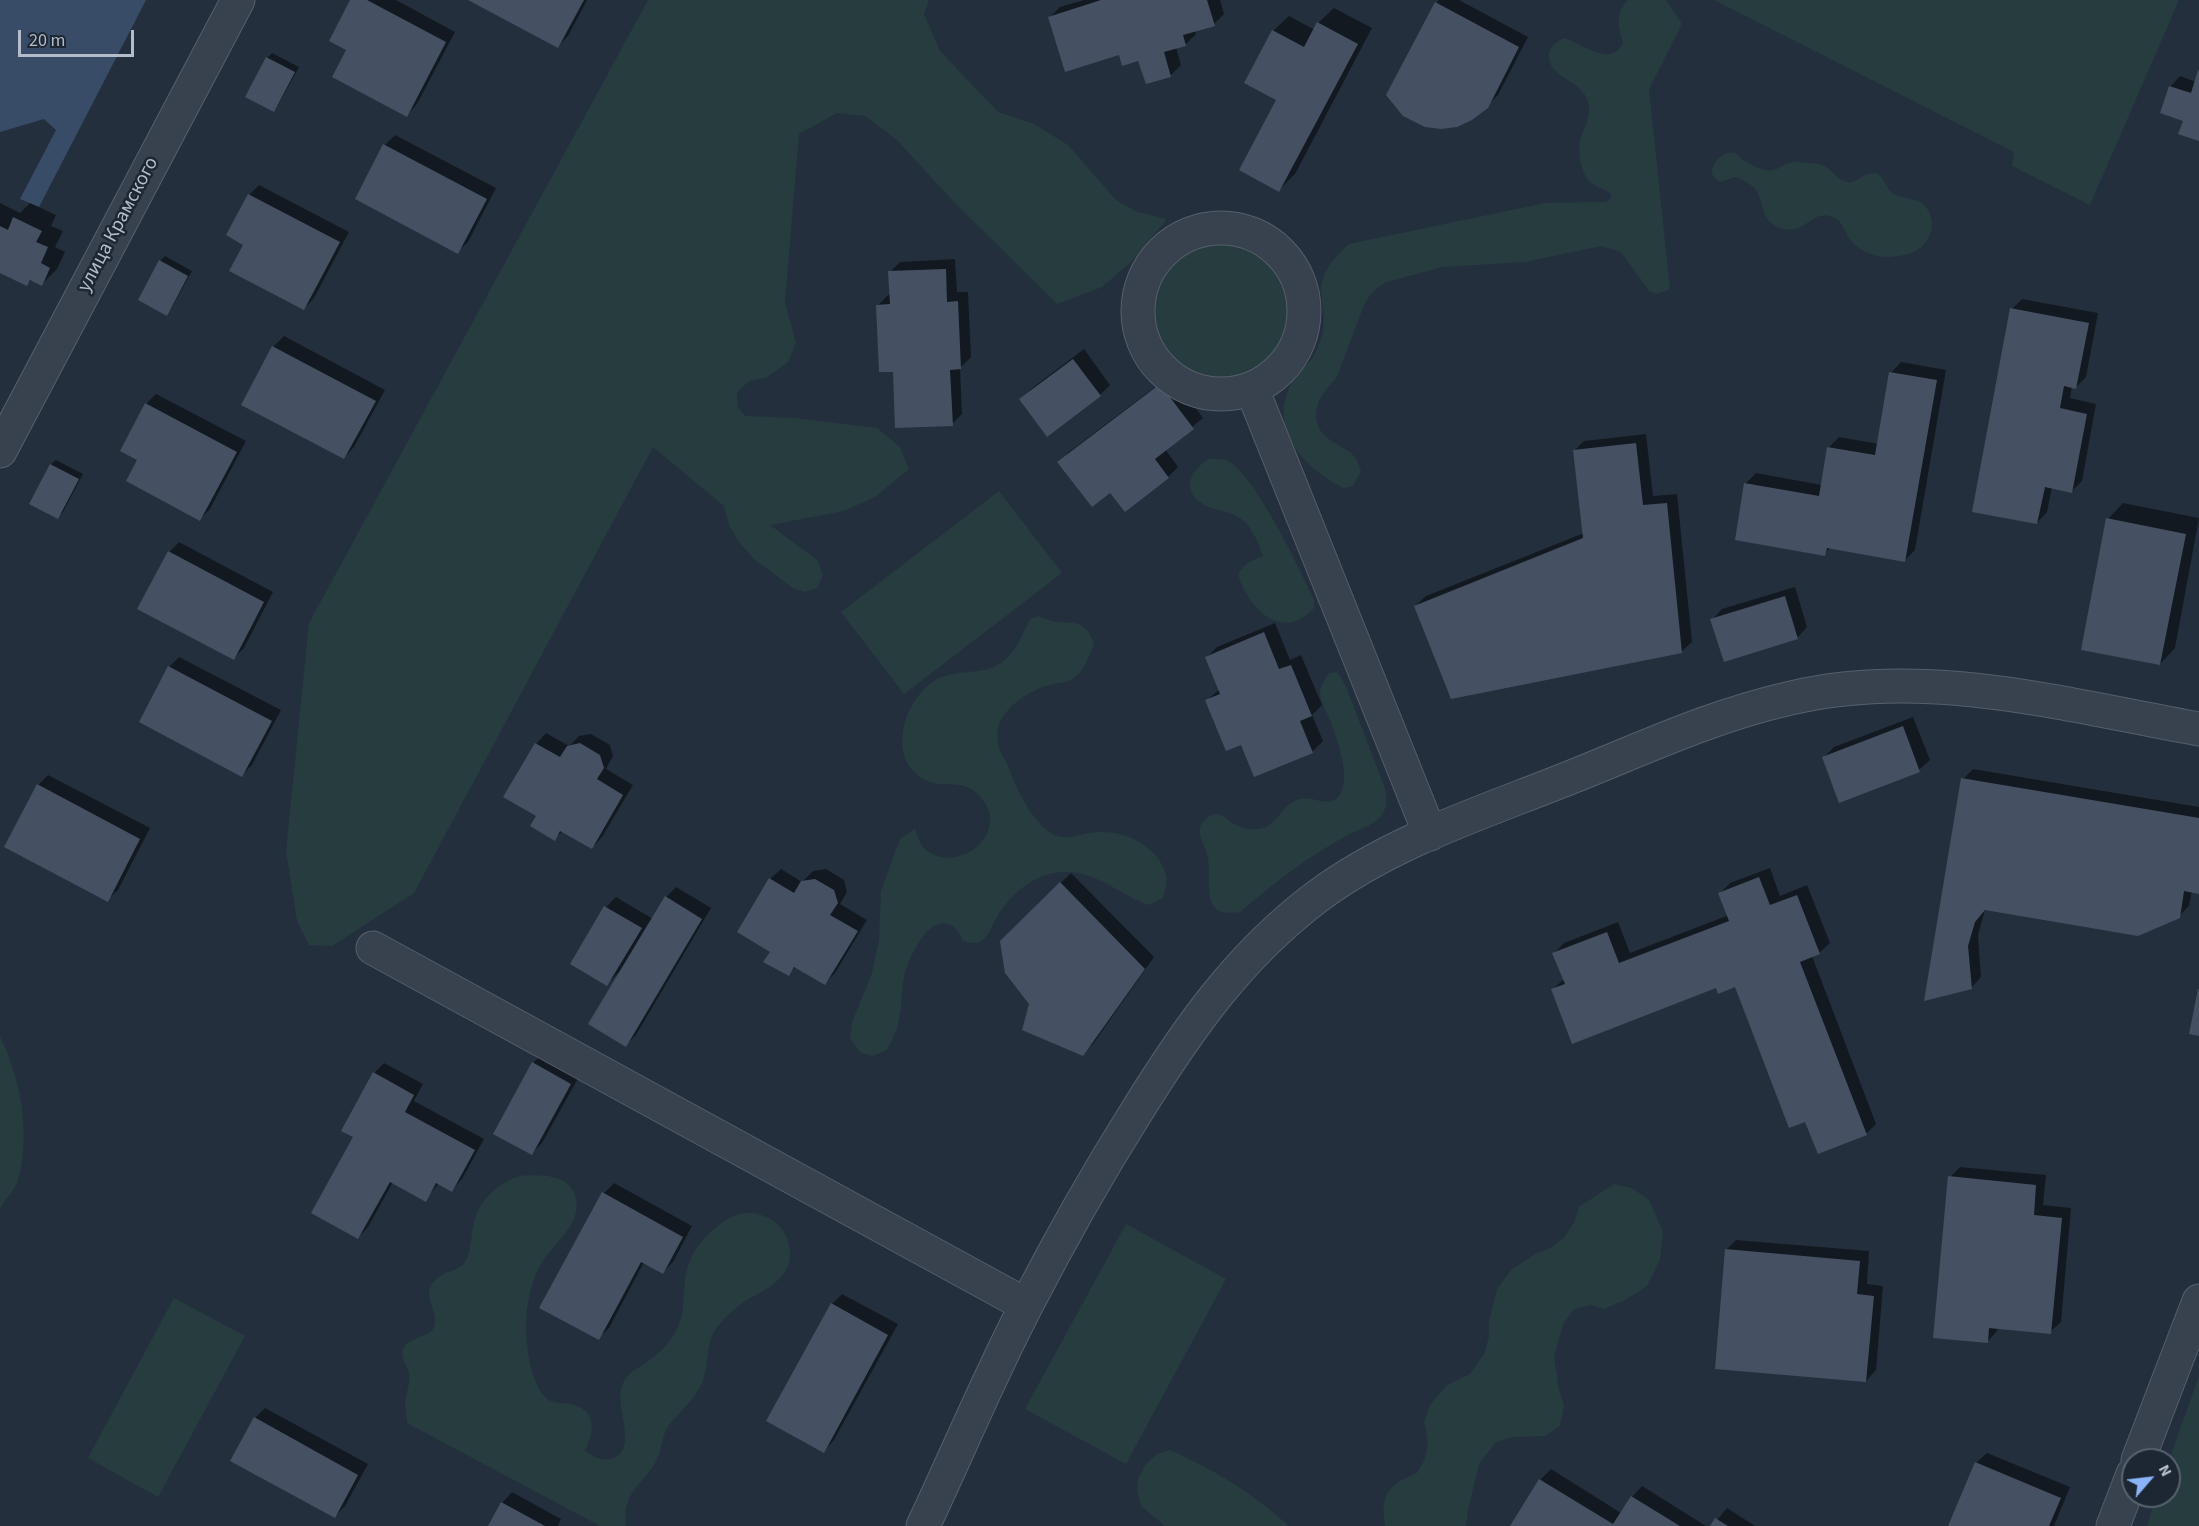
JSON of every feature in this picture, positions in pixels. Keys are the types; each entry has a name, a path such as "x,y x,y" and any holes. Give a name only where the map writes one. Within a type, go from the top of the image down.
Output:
{"street":[{"name":"улица Крамского","path":"0,451 238,0"},
{"path":"1217,227 1251,233 1267,241 1286,258 1299,281 1305,306 1302,332 1292,356 1274,376 1252,389 1226,395 1200,392 1176,381 1157,364 1144,341 1138,316 1141,290 1151,266 1168,246 1191,233 1217,227"},
{"path":"1252,389 1430,834"},
{"path":"923,1526 1026,1305 1107,1160 1155,1082 1209,1003 1246,960 1279,927 1321,894 1365,866 1430,834 1749,708 1839,689 1882,685 1988,691 2199,729"},
{"path":"373,948 1026,1305"},
{"path":"2143,1448 2199,1301"},
{"path":"2113,1526 2121,1505"}],"green space":[{"path":"648,0 929,0 924,14 940,51 998,112 1034,124 1068,145 1116,200 1137,212 1167,219 1132,261 1102,287 1057,304 953,201 897,140 865,116 837,113 799,134 785,302 796,343 788,362 766,378 749,381 737,393 738,407 745,416 794,418 877,428 900,447 909,469 875,497 844,511 770,525 817,560 823,575 817,588 805,592 793,588 754,559 738,541 729,525 724,506 653,447 414,893 332,946 309,945 297,921 286,851 309,623"},
{"path":"1628,0 1666,0 1682,24 1649,89 1670,289 1657,294 1650,292 1621,252 1601,246 1525,262 1443,267 1386,282 1364,305 1336,379 1324,393 1317,408 1317,424 1322,432 1354,456 1361,471 1353,486 1344,488 1330,481 1305,460 1295,447 1284,418 1284,402 1290,386 1313,357 1322,336 1324,318 1321,290 1327,270 1349,244 1545,203 1606,202 1610,199 1611,194 1592,184 1587,178 1581,163 1580,142 1589,112 1585,94 1553,69 1549,54 1552,46 1564,38 1604,54 1611,54 1618,50 1623,43 1619,15"},
{"path":"1714,0 2179,0 2090,205 2012,166 2014,152"},
{"path":"1726,153 1735,153 1750,164 1770,171 1791,162 1819,164 1848,182 1856,181 1869,174 1877,174 1894,194 1924,205 1932,221 1931,233 1925,244 1917,250 1904,255 1885,257 1874,255 1858,247 1850,240 1843,226 1834,217 1823,215 1793,230 1776,226 1765,214 1759,195 1747,182 1735,177 1721,182 1713,175 1715,163"},
{"path":"1221,244 1247,249 1269,263 1283,285 1288,311 1283,337 1269,359 1247,373 1221,378 1195,373 1173,359 1159,337 1154,311 1159,285 1173,263 1195,249"},
{"path":"1208,459 1226,460 1237,467 1262,501 1314,600 1314,608 1302,618 1290,622 1279,622 1268,617 1258,610 1243,588 1238,575 1240,571 1251,561 1263,556 1254,534 1246,523 1230,513 1208,507 1196,499 1192,493 1190,481 1197,469"},
{"path":"999,491 1062,573 904,694 841,612"},
{"path":"1039,616 1057,622 1078,624 1084,627 1094,643 1078,675 1035,691 1010,708 999,724 997,733 1000,751 1023,801 1045,829 1059,837 1109,832 1135,839 1156,856 1163,867 1167,882 1163,898 1149,905 1088,876 1077,873 1054,873 1034,880 1016,893 981,941 972,943 963,941 957,930 948,924 933,927 922,938 908,963 898,1024 887,1050 873,1056 861,1053 850,1039 852,1022 872,973 879,940 881,891 900,839 915,829 925,849 945,858 955,857 966,854 983,841 990,821 987,806 973,791 964,786 925,780 913,771 906,760 903,746 906,718 921,693 939,678 988,669 1005,660 1013,651 1030,620"},
{"path":"1337,672 1345,684 1385,788 1384,811 1374,822 1335,842 1307,860 1240,912 1227,913 1218,910 1210,898 1208,859 1200,832 1202,823 1207,818 1218,814 1241,827 1260,829 1273,822 1292,802 1304,798 1326,802 1336,799 1340,794 1344,777 1341,755 1320,694 1329,673"},
{"path":"0,1037 18,1087 22,1106 24,1142 18,1181 0,1208"},
{"path":"548,1176 562,1180 568,1185 575,1196 577,1207 570,1226 543,1261 532,1284 526,1319 528,1355 539,1389 547,1399 579,1407 589,1416 592,1428 585,1450 600,1459 610,1459 619,1455 624,1447 625,1428 620,1395 622,1386 629,1375 659,1352 675,1333 682,1314 689,1262 703,1240 727,1219 751,1213 765,1217 780,1227 787,1238 790,1251 786,1271 780,1279 736,1308 715,1330 710,1342 702,1383 691,1400 669,1425 657,1459 631,1496 627,1504 626,1526 600,1526 407,1423 405,1405 409,1377 403,1351 408,1343 430,1332 433,1328 435,1318 429,1294 432,1284 440,1276 458,1268 465,1262 470,1249 475,1218 483,1202 494,1190 517,1177"},
{"path":"1614,1184 1632,1188 1649,1200 1663,1232 1660,1259 1647,1286 1625,1300 1604,1309 1590,1305 1574,1309 1563,1324 1554,1357 1559,1390 1564,1405 1560,1426 1545,1436 1514,1437 1496,1442 1479,1464 1466,1526 1385,1526 1384,1506 1388,1492 1399,1482 1417,1473 1425,1459 1428,1443 1424,1421 1430,1405 1447,1385 1470,1374 1484,1354 1497,1289 1511,1270 1564,1238 1574,1222 1579,1207"},
{"path":"1126,1224 1226,1279 1126,1464 1025,1409"},
{"path":"174,1298 245,1336 158,1497 88,1458"},
{"path":"2199,1376 2199,1526 2147,1526 2152,1508 2181,1508 2181,1448 2173,1448"},
{"path":"1170,1450 1233,1483 1261,1502 1289,1526 1165,1526 1142,1507 1137,1492 1138,1479 1145,1465 1157,1454"}],"water":[{"path":"0,0 146,0 39,207 20,199 56,130 44,119 0,132"}],"building":[{"path":"350,0 367,0 446,42 407,117 332,77 346,50 329,41"},
{"path":"468,0 584,0 558,48"},
{"path":"1101,0 1207,0 1215,26 1183,35 1186,46 1164,52 1171,77 1146,84 1138,61 1122,66 1119,55 1065,72 1048,17"},
{"path":"1435,2 1519,47 1488,108 1472,120 1457,127 1441,129 1425,127 1403,116 1386,95"},
{"path":"1317,22 1358,44 1279,192 1239,170 1276,100 1244,83 1272,30 1304,47"},
{"path":"266,57 295,72 274,112 245,97"},
{"path":"2198,70 2199,141 2178,134 2183,121 2160,113 2169,86 2191,93"},
{"path":"383,144 487,199 458,254 355,199"},
{"path":"248,194 340,242 304,310 229,271 243,245 226,235"},
{"path":"13,217 42,231 36,242 48,247 41,263 50,268 42,286 30,280 27,286 0,273 0,226 8,230"},
{"path":"159,260 188,276 167,316 138,300"},
{"path":"946,269 947,302 958,301 961,369 950,370 953,426 895,428 893,372 879,372 876,305 890,304 888,271"},
{"path":"2010,308 2089,323 2076,389 2064,386 2060,408 2087,414 2072,493 2045,487 2037,524 1972,512"},
{"path":"272,346 376,401 344,459 241,405"},
{"path":"1073,359 1101,396 1047,437 1019,399"},
{"path":"1889,372 1937,380 1905,562 1827,548 1825,556 1735,540 1744,483 1819,496 1827,447 1875,455"},
{"path":"1160,384 1194,429 1155,459 1169,478 1125,512 1110,493 1092,507 1057,462"},
{"path":"145,403 237,452 200,521 126,481 137,460 120,451"},
{"path":"1636,443 1643,505 1667,503 1682,653 1451,699 1414,606 1583,538 1573,450"},
{"path":"50,464 79,479 58,519 29,504"},
{"path":"2106,518 2186,534 2160,665 2081,650"},
{"path":"168,551 264,602 234,660 137,609"},
{"path":"1785,596 1798,639 1724,662 1710,619"},
{"path":"1264,632 1279,669 1291,665 1312,716 1300,721 1313,753 1254,777 1241,745 1226,751 1205,700 1220,694 1205,657"},
{"path":"168,666 272,721 242,777 139,722"},
{"path":"1903,726 1920,772 1839,803 1822,757"},
{"path":"535,743 560,757 567,746 580,743 600,755 604,768 597,779 623,795 592,849 560,831 555,841 530,826 536,816 503,797"},
{"path":"1961,778 2199,818 2199,894 2184,891 2180,918 2138,936 1985,910 1975,922 1968,946 1972,989 1924,1001"},
{"path":"37,784 140,839 108,902 4,847"},
{"path":"1759,877 1770,905 1797,895 1820,954 1800,962 1867,1135 1818,1154 1805,1122 1789,1128 1735,987 1718,994 1716,988 1572,1044 1551,989 1565,984 1552,953 1607,932 1619,963 1729,921 1718,893"},
{"path":"769,878 794,893 801,881 815,879 834,890 838,903 830,915 858,931 825,985 794,967 789,976 763,962 770,952 737,932"},
{"path":"1060,882 1145,969 1083,1056 1022,1030 1029,1004 1005,973 1000,941"},
{"path":"665,896 702,919 626,1047 588,1024"},
{"path":"604,906 642,928 607,986 570,964"},
{"path":"2199,989 2199,1036 2189,1034"},
{"path":"532,1062 571,1084 532,1155 493,1134"},
{"path":"373,1072 414,1095 405,1112 475,1150 452,1192 436,1183 426,1202 390,1182 358,1239 311,1213 353,1137 341,1131"},
{"path":"1948,1176 2036,1185 2034,1215 2062,1218 2051,1334 1989,1328 1988,1343 1933,1338"},
{"path":"602,1192 683,1237 663,1274 641,1262 599,1340 539,1308"},
{"path":"1725,1249 1860,1261 1857,1294 1874,1296 1866,1382 1715,1369"},
{"path":"831,1303 888,1335 824,1453 766,1421"},
{"path":"254,1417 358,1475 335,1518 230,1461"},
{"path":"1975,1462 2061,1498 2049,1526 1948,1526"},
{"path":"1539,1479 1613,1524 1631,1496 1680,1526 1510,1526"},
{"path":"501,1502 545,1526 488,1526"},
{"path":"1715,1518 1728,1526 1710,1526"}]}
